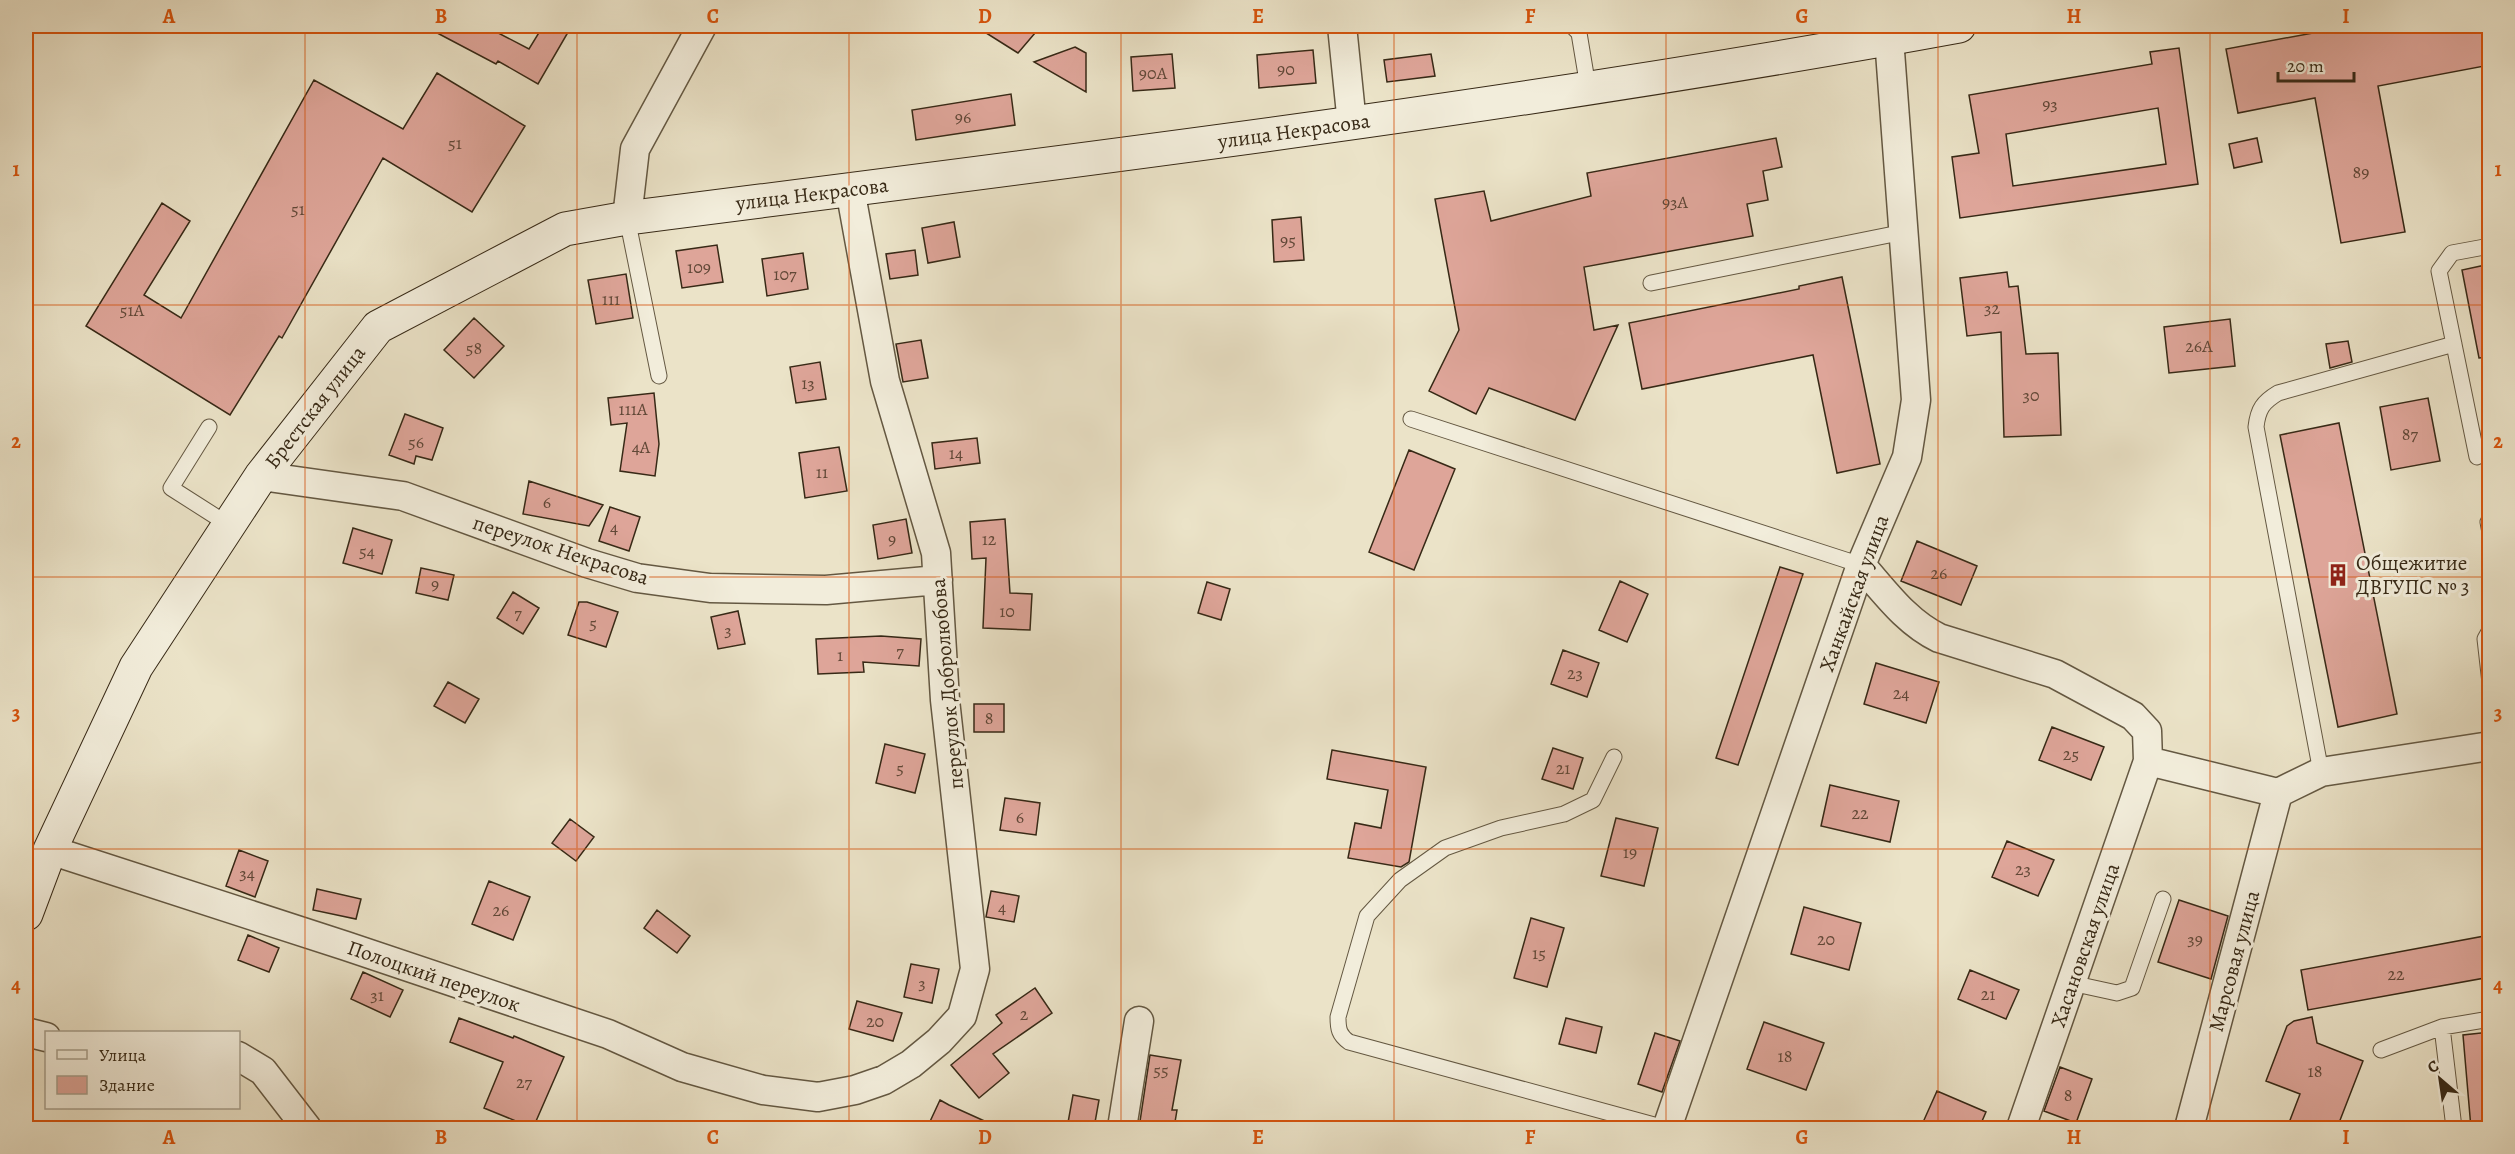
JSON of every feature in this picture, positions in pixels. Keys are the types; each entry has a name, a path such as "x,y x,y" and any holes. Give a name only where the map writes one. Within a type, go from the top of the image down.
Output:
{"street":[{"path":"627,218 635,149 702,26"},
{"path":"1342,26 1352,124"},
{"name":"улица Некрасова","path":"627,218 1352,124 1588,87 1870,36 1959,26"},
{"name":"Ханкайская улица","path":"1666,1128 1861,566 1907,457 1913,427 1916,400 1904,232 1870,36"},
{"name":"переулок Добролюбова","path":"818,1097 855,1090 884,1080 911,1064 939,1041 962,1016 975,969 945,700 936,553 885,381 850,189"},
{"name":"Брестская улица","path":"26,914 50,850 136,667 261,476 378,327 565,229 627,218"},
{"name":"переулок Некрасова","path":"261,476 404,496 587,563 637,578 710,588 826,590 938,580"},
{"path":"1861,566 1911,622 1924,631 1939,638 2055,675 2133,716 2147,730 2148,761 2278,793 2321,772 2490,746"},
{"name":"Хасановская улица","path":"2022,1128 2148,761"},
{"name":"Марсовая улица","path":"2189,1128 2278,793"},
{"name":"Полоцкий переулок","path":"50,850 608,1034 682,1067 764,1090 818,1097"},
{"path":"1122,1128 1139,1021"},
{"path":"26,1032 45,1037"},
{"path":"240,1057 263,1071 307,1128"}],"lane":[{"path":"1572,26 1579,33 1588,87"},
{"path":"627,218 659,376"},
{"path":"1651,283 1904,232"},
{"path":"2477,457 2439,270 2452,253 2490,246"},
{"path":"2321,772 2256,427 2258,412 2265,401 2278,393 2454,344"},
{"path":"1411,418 1861,566"},
{"path":"209,427 171,488 229,525"},
{"path":"2490,630 2485,639 2490,683"},
{"path":"1614,757 1593,800 1564,814 1501,828 1445,848 1400,880 1367,916 1338,1017 1338,1028 1342,1037 1349,1042 1666,1128"},
{"path":"2071,983 2116,993 2132,988 2163,899"},
{"path":"2381,1050 2442,1027 2490,1018"},
{"path":"2442,1027 2454,1128"}],"building":[{"path":"424,26 485,26 529,49 543,26 553,26 567,34 538,84 498,61 496,64"},
{"path":"975,26 1041,26 1018,53"},
{"path":"2351,26 2490,26 2490,65 2378,86 2405,232 2341,243 2315,98 2238,113 2226,49"},
{"path":"1075,47 1086,53 1086,92 1034,62"},
{"path":"2179,48 2198,184 1960,218 1952,157 1979,153 1969,95 2152,64 2150,52","holes":["2158,108 2166,164 2013,186 2006,134"]},
{"path":"1313,50 1316,83 1259,88 1257,55"},
{"path":"1172,54 1175,88 1133,91 1131,57"},
{"path":"1431,54 1435,76 1387,82 1384,60"},
{"path":"437,73 525,126 472,212 383,158 282,338 279,336 230,415 86,326 162,203 190,221 144,295 181,318 314,80 403,129"},
{"path":"1011,94 1015,125 916,140 912,110"},
{"path":"1776,138 1782,167 1763,171 1768,200 1747,204 1753,236 1584,267 1594,330 1618,325 1575,420 1489,388 1476,414 1429,391 1459,330 1435,199 1484,191 1491,221 1591,196 1587,173"},
{"path":"2257,138 2262,162 2234,168 2229,144"},
{"path":"1301,217 1304,260 1274,262 1272,220"},
{"path":"954,222 960,257 928,263 922,228"},
{"path":"717,245 723,282 682,288 676,251"},
{"path":"915,250 918,275 890,279 886,254"},
{"path":"803,253 808,289 767,296 762,259"},
{"path":"2490,264 2490,357 2479,358 2462,270"},
{"path":"2007,272 2009,287 2018,286 2026,354 2058,353 2061,435 2004,437 2001,332 1967,336 1960,278"},
{"path":"626,274 633,318 596,324 588,280"},
{"path":"1842,277 1880,464 1837,473 1813,355 1642,389 1629,323 1799,289 1799,286"},
{"path":"474,318 504,346 474,378 444,350"},
{"path":"2230,319 2235,366 2169,373 2164,327"},
{"path":"921,340 928,378 903,382 896,344"},
{"path":"2348,341 2352,362 2330,368 2326,344"},
{"path":"820,362 826,399 796,403 790,367"},
{"path":"654,393 659,444 655,476 620,471 627,423 611,425 608,398"},
{"path":"2428,398 2440,461 2391,470 2380,407"},
{"path":"405,414 443,428 432,460 416,456 414,464 389,455"},
{"name":"Общежитие ДВГУПС № 3","path":"2339,423 2397,714 2338,727 2280,435"},
{"path":"977,438 980,463 935,469 932,443"},
{"path":"839,447 847,491 805,498 799,453"},
{"path":"1409,450 1455,469 1414,570 1369,552"},
{"path":"529,481 603,505 589,526 523,514"},
{"path":"610,507 640,517 629,551 599,541"},
{"path":"906,519 912,553 878,559 873,525"},
{"path":"1005,519 1010,593 1032,594 1030,630 983,628 986,558 972,559 970,522"},
{"path":"353,528 392,540 382,574 343,563"},
{"path":"1917,541 1977,566 1961,605 1901,581"},
{"path":"1780,567 1803,574 1738,765 1716,758"},
{"path":"421,568 454,575 448,600 416,593"},
{"path":"1620,581 1648,594 1627,642 1599,630"},
{"path":"1207,582 1230,589 1221,620 1198,613"},
{"path":"513,592 539,608 523,634 497,618"},
{"path":"579,602 587,602 618,612 606,647 568,635"},
{"path":"738,611 745,644 718,649 711,617"},
{"path":"881,636 921,639 919,666 863,662 864,672 818,674 816,639"},
{"path":"1563,650 1599,663 1587,697 1551,684"},
{"path":"1876,663 1939,682 1926,723 1864,704"},
{"path":"448,682 479,699 465,723 434,706"},
{"path":"974,704 1004,704 1004,732 974,732"},
{"path":"2052,727 2104,747 2091,780 2039,760"},
{"path":"885,744 925,754 915,793 876,783"},
{"path":"1553,748 1583,758 1573,789 1542,779"},
{"path":"1332,750 1426,767 1409,862 1401,867 1348,858 1355,823 1381,828 1388,790 1327,779"},
{"path":"1830,785 1899,801 1890,842 1821,826"},
{"path":"1005,798 1040,803 1036,835 1000,830"},
{"path":"1616,818 1658,828 1644,886 1601,876"},
{"path":"570,819 594,837 576,861 552,843"},
{"path":"2007,841 2054,860 2038,896 1992,877"},
{"path":"239,850 268,861 255,897 226,886"},
{"path":"489,881 530,897 513,940 472,924"},
{"path":"317,889 361,899 356,919 313,910"},
{"path":"991,891 1019,896 1014,922 986,917"},
{"path":"2179,900 2228,916 2211,979 2158,962"},
{"path":"1804,907 1861,923 1849,970 1791,954"},
{"path":"657,910 690,936 677,953 644,928"},
{"path":"1531,918 1564,928 1547,987 1514,978"},
{"path":"248,935 279,948 269,972 238,960"},
{"path":"2490,935 2490,977 2308,1010 2301,970"},
{"path":"911,964 939,969 932,1003 904,997"},
{"path":"1970,970 2019,990 2006,1019 1958,999"},
{"path":"363,972 403,990 390,1017 351,999"},
{"path":"1035,988 1052,1013 993,1054 1009,1073 979,1098 951,1065 1002,1023 996,1015"},
{"path":"857,1001 902,1013 893,1041 849,1029"},
{"path":"2312,1017 2317,1043 2363,1061 2337,1128 2287,1128 2300,1094 2266,1081 2287,1026 2294,1021"},
{"path":"459,1018 513,1038 514,1036 564,1057 533,1128 484,1108 503,1062 450,1042"},
{"path":"1566,1018 1602,1027 1596,1053 1559,1044"},
{"path":"1764,1022 1824,1043 1806,1090 1747,1069"},
{"path":"2490,1032 2490,1128 2471,1128 2463,1035"},
{"path":"1655,1033 1680,1041 1662,1092 1638,1084"},
{"path":"1150,1055 1181,1060 1172,1110 1177,1110 1174,1128 1139,1128"},
{"path":"2060,1067 2092,1079 2076,1123 2044,1111"},
{"path":"1937,1091 1986,1112 1979,1128 1944,1128 1924,1120"},
{"path":"1073,1095 1099,1100 1094,1128 1067,1128"},
{"path":"940,1100 949,1105 1000,1128 927,1128"}],"place":[{"name":"Общежитие ДВГУПС № 3","path":"2338,575"}]}
